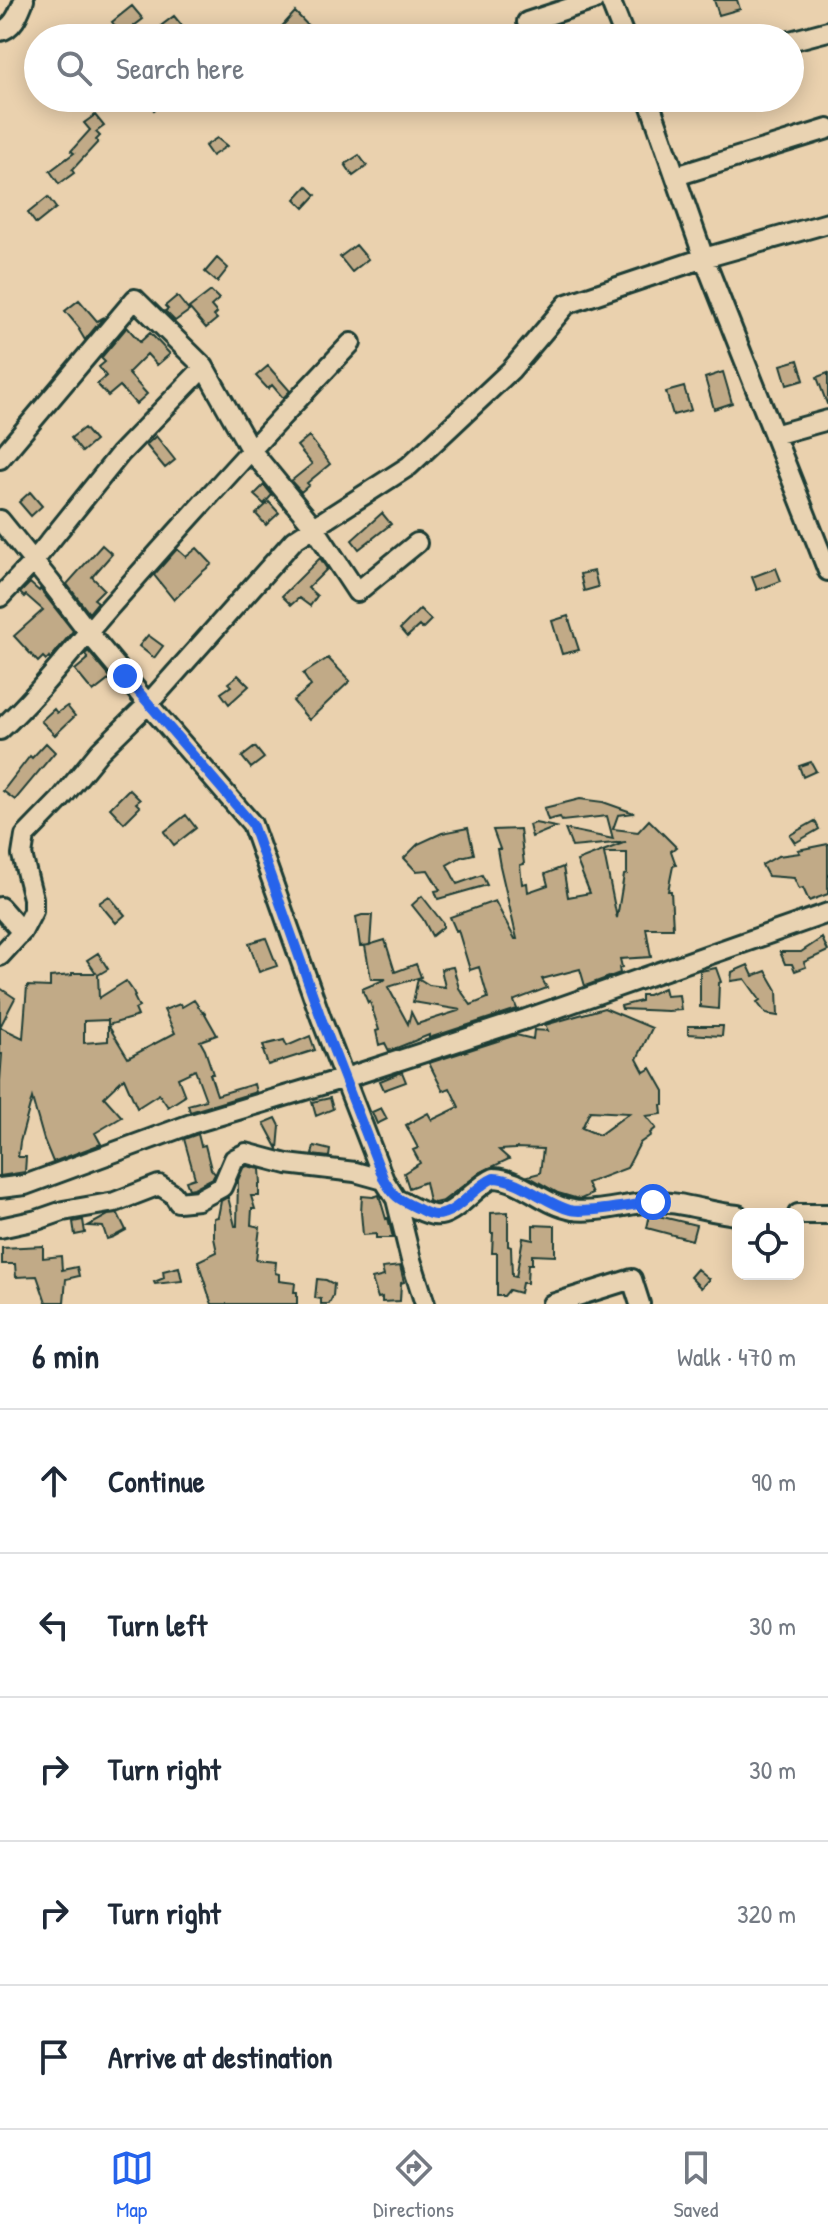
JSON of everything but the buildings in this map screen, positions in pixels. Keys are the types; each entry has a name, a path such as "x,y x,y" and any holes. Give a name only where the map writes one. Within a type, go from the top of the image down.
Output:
{"street":[{"path":"0,31 6,30 16,18 24,0"},
{"path":"527,22 594,0"},
{"path":"610,0 619,24"},
{"path":"804,37 828,31"},
{"path":"653,112 704,258 828,571"},
{"path":"676,176 828,129"},
{"path":"0,956 22,932 33,911 33,898 22,855 25,836 294,540 409,466 511,370 567,304 704,258 828,223"},
{"path":"0,459 135,299 204,367 250,449 314,527 357,592 417,543"},
{"path":"0,730 27,705 250,449 351,343"},
{"path":"0,597 34,561 120,454 204,367"},
{"path":"774,435 828,420"},
{"path":"0,520 88,632 252,824 384,1180 396,1199 425,1304"},
{"path":"0,907 22,932"},
{"path":"0,1188 25,1185 191,1124 526,1019 828,913"},
{"path":"0,1228 63,1211 115,1202 159,1185 173,1194 178,1202 198,1200 222,1187 234,1159 246,1153 287,1164 355,1172 384,1180"},
{"path":"396,1199 429,1214 443,1214 453,1210 475,1189 494,1178 512,1182 570,1210 653,1202 678,1203 732,1214"},
{"path":"804,1214 828,1214"},
{"path":"552,1304 632,1279 640,1304"}],"route":[{"path":"125,676 252,824 321,1018 384,1180 396,1199 429,1214 443,1214 453,1210 488,1180 501,1178 570,1210 653,1202"}]}
